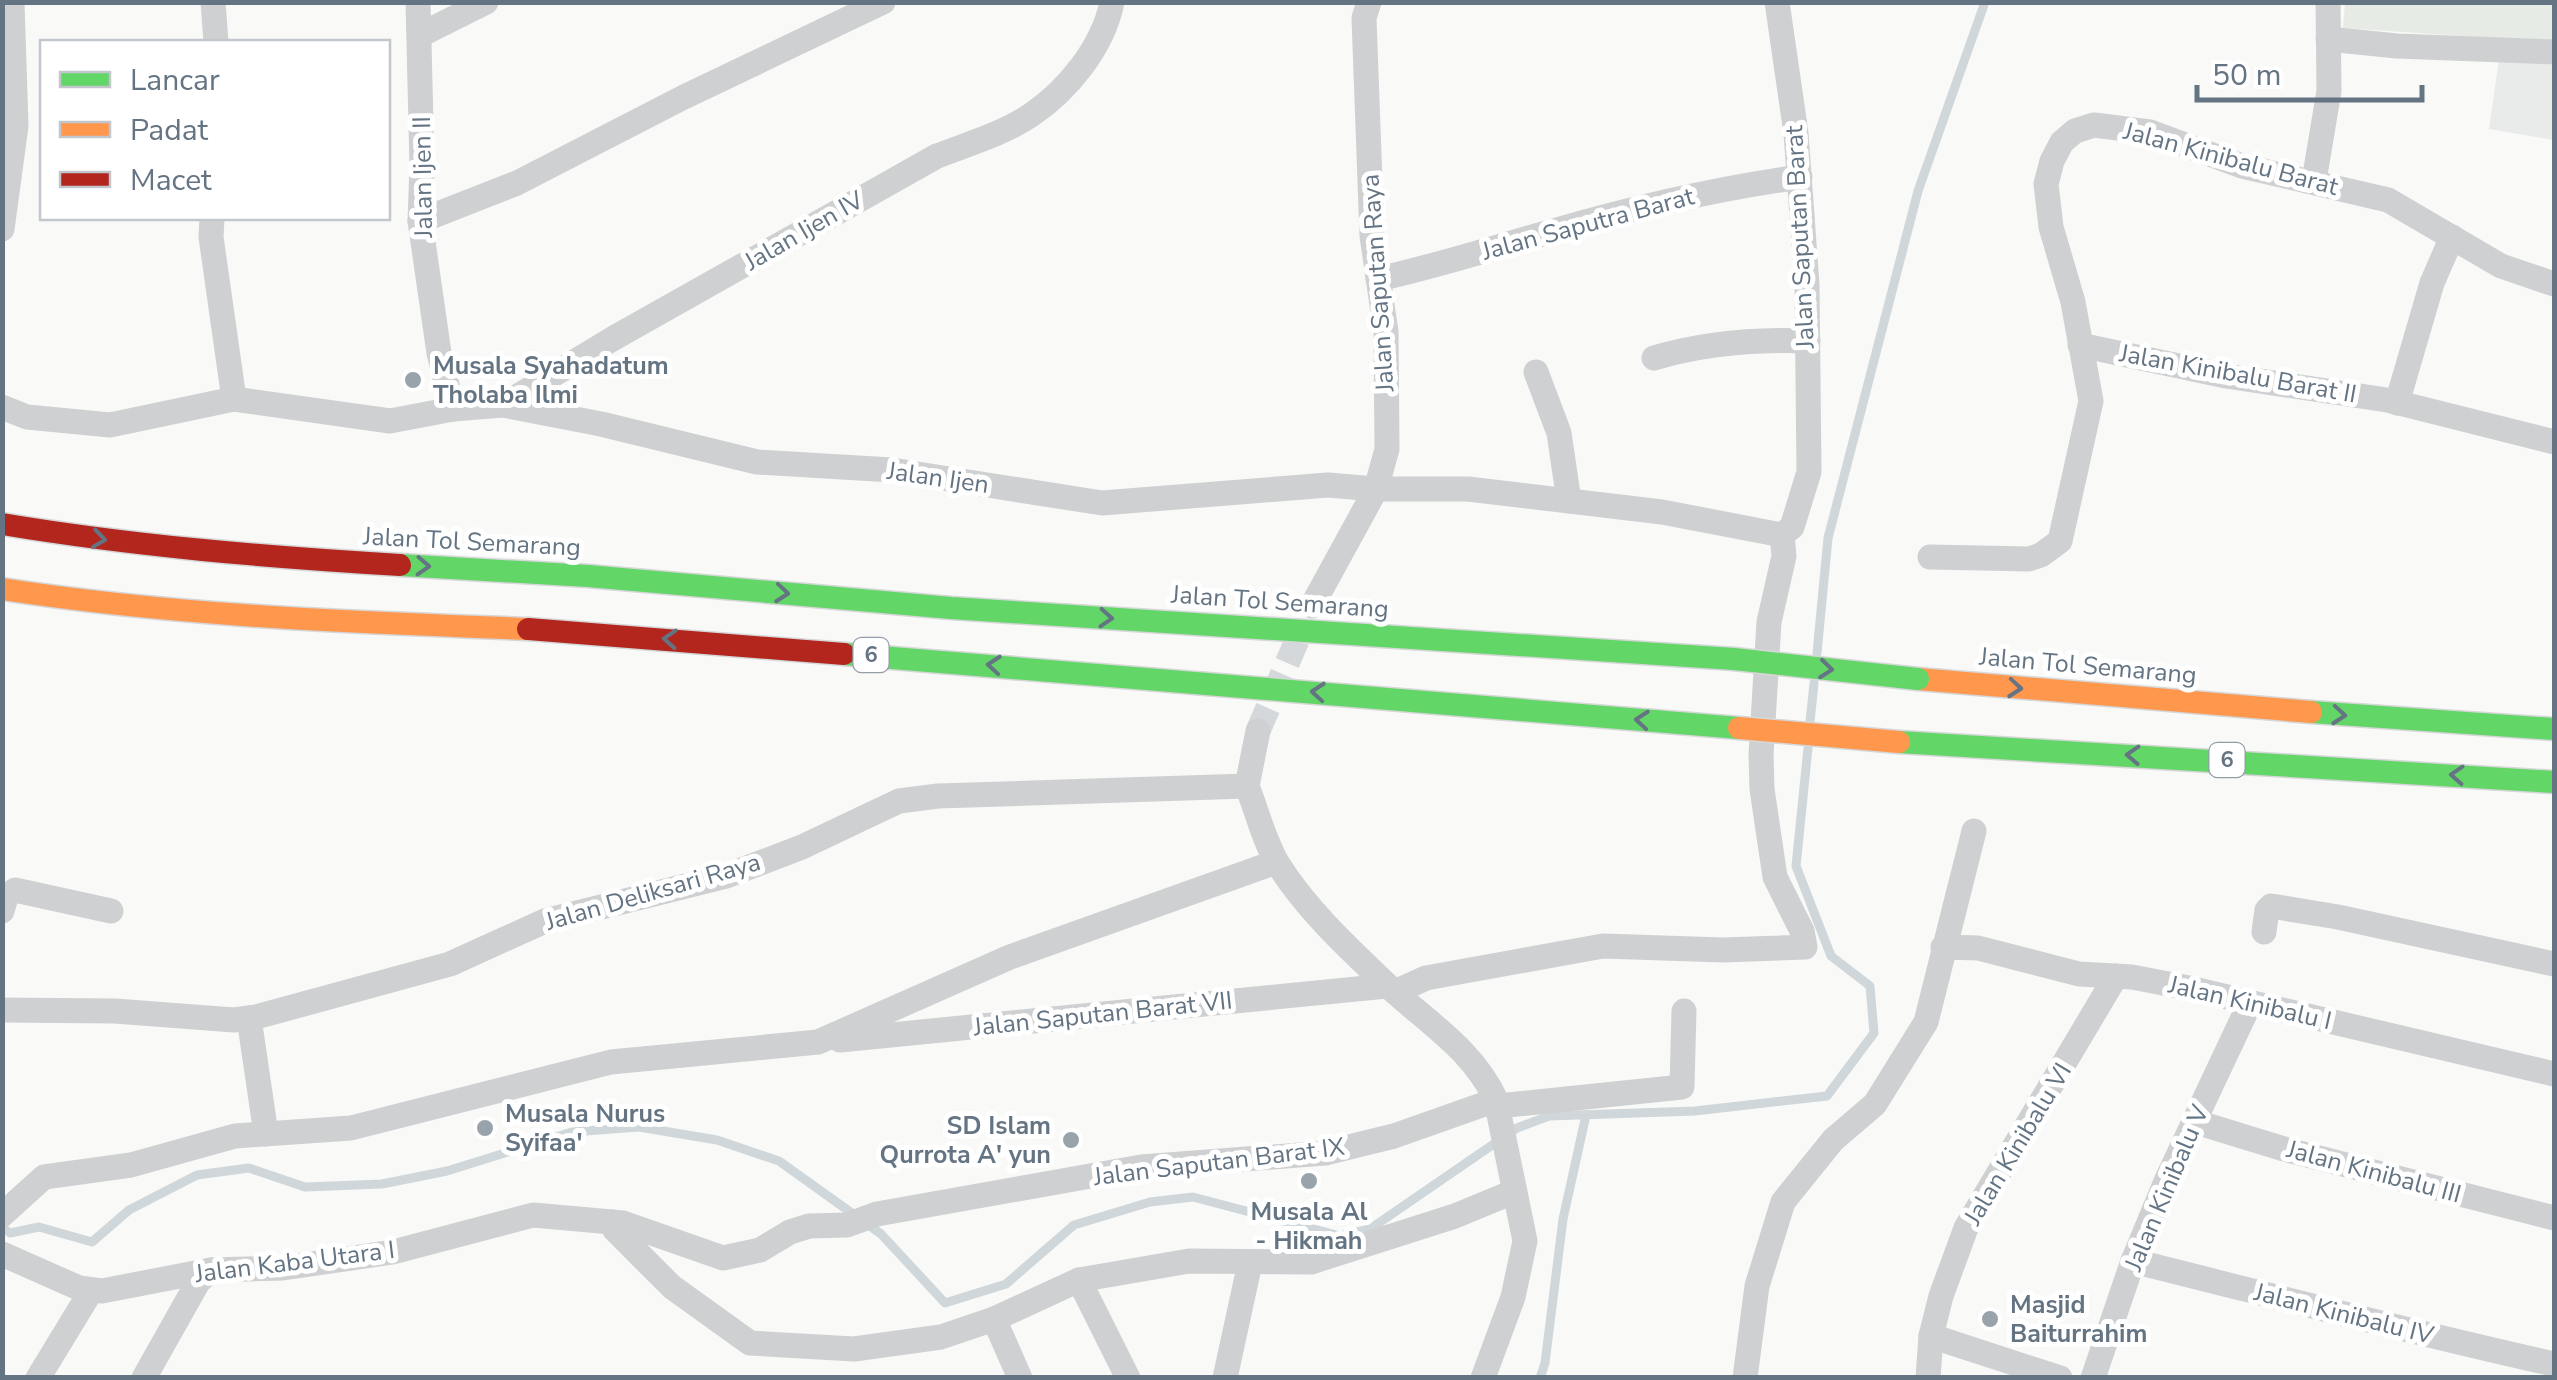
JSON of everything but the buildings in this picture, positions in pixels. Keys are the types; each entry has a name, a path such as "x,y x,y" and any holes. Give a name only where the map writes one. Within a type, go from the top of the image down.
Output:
{"highway":[{"name":"Jalan Tol Semarang","path":"2,524 99,540 252,556 588,576 990,611 1734,659 1918,680 2554,729"},
{"name":"6","path":"2,589 94,604 226,616 568,632 1899,742 2554,782"}],"street":[{"path":"2,229 6,165 16,126 12,2"},
{"path":"212,2 216,40"},
{"name":"Jalan Ijen II","path":"418,2 420,221 439,353 453,409"},
{"path":"420,35 486,2"},
{"path":"420,221 517,183 684,97 884,2"},
{"name":"Jalan Ijen IV","path":"453,409 503,405 921,164 1030,116 1063,87 1091,53 1112,2"},
{"name":"Jalan Saputan Raya","path":"1312,606 1376,490 1387,449 1386,332 1372,236 1364,18 1369,2"},
{"name":"Jalan Saputan Barat","path":"1777,2 1800,178 1808,341 1809,472 1792,528 1782,535"},
{"path":"2314,181 2329,91 2328,2"},
{"path":"2328,39 2397,46 2554,52"},
{"name":"Jalan Kinibalu Barat","path":"1930,557 2029,559 2060,540 2091,401 2073,302 2050,227 2046,184 2062,142 2075,130 2094,125 2150,132 2242,166 2388,200 2501,266 2554,284"},
{"name":"Jalan Saputra Barat","path":"1378,278 1446,264 1552,231 1718,189 1800,178"},
{"path":"212,220 234,399"},
{"path":"2397,403 2432,283 2452,237"},
{"path":"1654,358 1709,345 1758,340 1808,341"},
{"name":"Jalan Kinibalu Barat II","path":"2080,346 2226,376 2397,403 2554,442"},
{"path":"1536,372 1559,434 1570,501"},
{"path":"2,407 27,417 110,425 234,399 390,421 453,409"},
{"name":"Jalan Ijen","path":"503,405 757,462 892,470 1102,503 1328,485 1376,490 1468,489 1662,512 1782,535"},
{"name":"Jalan Saputan Barat VII","path":"6,1212 44,1178 131,1165 235,1136 351,1128 610,1062 1391,989 1426,978 1603,946 1724,950 1805,947 1802,932 1775,877 1762,790 1769,622 1784,556 1782,535"},
{"path":"1258,731 1247,786 1276,862 1306,903 1391,989 1459,1044 1487,1080 1498,1107 1524,1241 1513,1297 1483,1378"},
{"name":"Jalan Deliksari Raya","path":"2,1010 115,1010 249,1018 450,964 545,921 726,876 802,847 900,802 938,796 1247,786"},
{"path":"1745,1378 1756,1286 1783,1202 1833,1140 1875,1104 1926,1022 1974,832"},
{"name":"Jalan Saputan Barat VII","path":"818,1042 1010,958 1276,862"},
{"path":"2,911 6,896 15,890 111,911"},
{"path":"2264,932 2266,910 2271,906 2554,964"},
{"name":"Jalan Kinibalu I","path":"1943,947 1978,948 2079,974 2116,976 2250,1003 2554,1074"},
{"name":"Jalan Kinibalu VI","path":"1928,1378 1931,1336 1941,1296 1966,1228 2116,976"},
{"name":"Jalan Kinibalu V","path":"2093,1378 2167,1178 2250,1003"},
{"name":"Jalan Saputan Barat IX","path":"877,1214 1141,1167 1325,1153 1498,1107 1682,1087 1684,1011"},
{"path":"249,1018 266,1134"},
{"name":"Jalan Kinibalu III","path":"2196,1122 2284,1149 2554,1218"},
{"path":"612,1222 615,1230 672,1287 750,1343 854,1349 941,1337 994,1319 1079,1280 1189,1261 1311,1262 1455,1216 1513,1192"},
{"name":"Jalan Kaba Utara I","path":"91,1291 211,1270 283,1268 393,1252 533,1214 612,1222 723,1258 760,1250 809,1226 846,1225 877,1214"},
{"path":"2,1254 91,1291 38,1378"},
{"name":"Jalan Kinibalu IV","path":"2134,1261 2414,1333 2554,1364"},
{"path":"1225,1378 1250,1262"},
{"path":"144,1378 198,1282 211,1270"},
{"path":"1079,1280 1128,1378"},
{"path":"994,1319 1020,1378"},
{"path":"1931,1336 2060,1378"}],"shaded area":[{"path":"2345,3 2554,3 2554,42 2343,28"},
{"path":"2499,59 2554,65 2554,140 2489,129"}],"waterway":[{"path":"1817,653 1828,538 1918,191 1985,2"},
{"path":"1810,722 1814,683"},
{"path":"2,1227 10,1233 39,1227 92,1242 129,1210 197,1175 249,1168 305,1187 382,1184 447,1171 572,1132 639,1127 717,1140 779,1161 881,1234 945,1303 1006,1284 1074,1225 1150,1202 1193,1197 1340,1236 1370,1229 1517,1128 1549,1116 1695,1111 1827,1096 1874,1033 1870,986 1831,956 1796,866 1808,748"},
{"path":"1540,1378 1563,1219 1586,1115"}],"tunnel":[{"path":"1258,731 1304,624"}],"traffic: fast":[{"path":"400,565 588,576 951,608 1734,659"},
{"path":"844,654 1739,728"},
{"path":"1734,659 1918,679"},
{"path":"2311,712 2554,729"},
{"path":"1899,742 2554,782"}],"traffic: slow":[{"path":"2,589 199,612 528,629"},
{"path":"1918,679 2311,712"},
{"path":"1739,728 1899,742"}],"traffic: jam":[{"path":"2,524 200,550 400,565"},
{"path":"528,629 844,654"}],"place":[{"name":"Musala Syahadatum Tholaba Ilmi","path":"413,380"},
{"name":"Musala Nurus Syifaa'","path":"485,1128"},
{"name":"SD Islam Qurrota A' yun","path":"1071,1140"},
{"name":"Musala Al - Hikmah","path":"1309,1181"},
{"name":"Masjid Baiturrahim","path":"1990,1319"}]}
